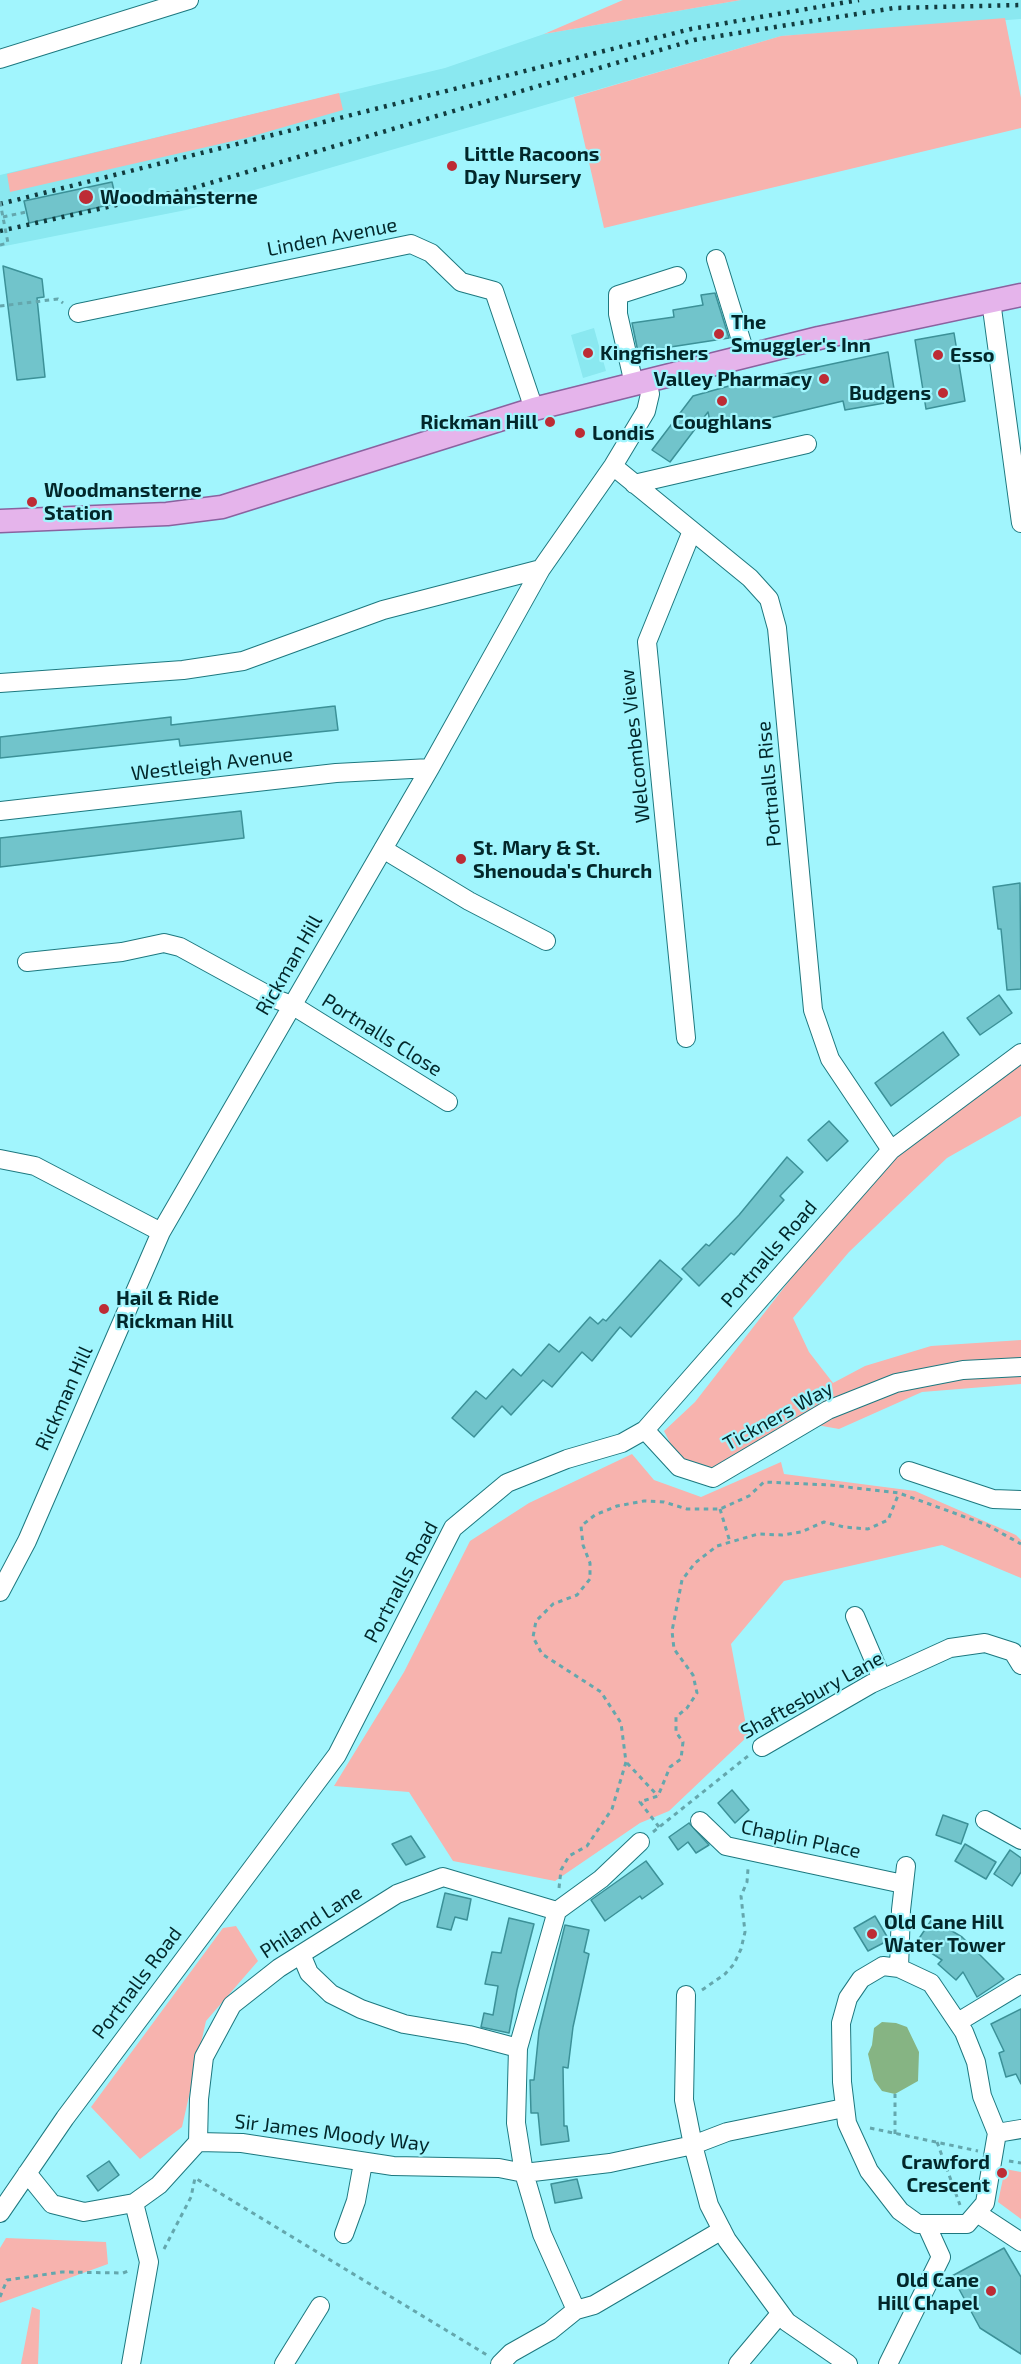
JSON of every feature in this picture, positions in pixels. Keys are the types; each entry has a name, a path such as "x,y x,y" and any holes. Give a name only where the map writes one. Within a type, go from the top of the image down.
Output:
{"main road":[{"path":"0,520 167,514 222,507 534,409 746,356 1021,295"}],"street":[{"path":"0,59 189,0"},
{"name":"Linden Avenue","path":"78,313 400,244 411,244 431,254 461,282 494,291 534,409"},
{"path":"716,259 746,356"},
{"name":"Rickman Hill","path":"0,1592 27,1541 162,1232 430,768 541,569 613,466 646,411 650,394 640,383 618,314 618,295 677,276"},
{"path":"991,301 1021,523"},
{"path":"634,484 807,444"},
{"name":"Portnalls Rise","path":"613,466 760,588 774,613 813,1011 830,1059 891,1150"},
{"name":"Welcombes View","path":"686,1038 647,642 692,531"},
{"path":"0,683 183,670 243,661 383,610 541,569"},
{"name":"Westleigh Avenue","path":"0,812 336,773 430,768"},
{"path":"383,849 469,902 546,941"},
{"name":"Portnalls Close","path":"27,962 122,952 165,943 200,955 275,999 292,1005 448,1102"},
{"name":"Portnalls Road","path":"0,2213 65,2118 337,1755 453,1528 507,1484 567,1459 622,1443 645,1430 891,1150 1021,1053"},
{"path":"0,1159 35,1166 162,1232"},
{"name":"Tickners Way","path":"645,1430 679,1467 713,1478 828,1410 896,1383 963,1370 1021,1367"},
{"path":"909,1471 993,1498 1021,1500"},
{"path":"855,1616 882,1679"},
{"name":"Shaftesbury Lane","path":"762,1747 882,1679 950,1648 985,1643 1013,1652 1021,1665"},
{"path":"985,1820 1021,1840"},
{"name":"Chaplin Place","path":"700,1821 726,1846 904,1875 899,1968"},
{"path":"576,2310 542,2234 525,2173 516,2123 518,2048 557,1911 601,1879 640,1842"},
{"name":"Philand Lane","path":"198,2142 199,2099 204,2057 232,2005 300,1954 397,1894 443,1877 557,1911"},
{"path":"300,1954 309,1973 331,1994 361,2009 404,2024 469,2035 518,2048"},
{"path":"972,2218 986,2203 997,2133 982,2096 976,2062 958,2022 931,1983 899,1968 883,1966 861,1978 848,1998 841,2023 846,2115 869,2170 900,2211 918,2224 972,2218 1021,2242"},
{"path":"958,2022 1021,1984"},
{"path":"686,1995 684,2100 709,2205 722,2230 780,2314 787,2322 848,2364"},
{"name":"Sir James Moody Way","path":"198,2142 242,2143 363,2163 443,2168 500,2168 525,2173 610,2163 693,2145 727,2132 846,2115"},
{"path":"997,2133 1021,2129"},
{"path":"27,2173 52,2204 84,2212 134,2203 159,2185 198,2142"},
{"path":"344,2234 356,2201 363,2163"},
{"path":"131,2364 149,2262 134,2203"},
{"path":"888,2364 941,2257 926,2224"},
{"path":"500,2364 511,2353 550,2331 576,2310 594,2305 722,2230"},
{"path":"284,2364 320,2306"},
{"path":"738,2364 780,2314"}],"path":[{"path":"0,202 8,243 0,245"},
{"path":"3,217 26,212"},
{"path":"0,306 58,299 78,313"},
{"path":"557,1911 561,1870 569,1856 587,1846 612,1809 626,1762 621,1723 601,1692 542,1654 533,1637 536,1621 553,1604 577,1595 590,1579 590,1563 581,1526 596,1515 617,1506 644,1501 664,1502 687,1509 720,1509 749,1496 764,1482 899,1493 976,1520 1021,1544"},
{"path":"659,1827 640,1802 658,1796 670,1767 681,1758 683,1742 676,1732 676,1717 687,1708 697,1693 693,1675 674,1649 672,1631 682,1580 695,1563 717,1546 730,1542 758,1534 782,1535 801,1532 824,1522 868,1529 888,1521 899,1493"},
{"path":"720,1509 730,1542"},
{"name":"Shaftesbury Lane","path":"640,1842 729,1769 762,1747"},
{"path":"626,1762 658,1796"},
{"path":"686,1995 713,1985 734,1964 745,1932 741,1896 747,1882 751,1851"},
{"path":"895,2094 895,2134"},
{"path":"846,2115 895,2134 977,2150 992,2159"},
{"path":"937,2142 972,2218"},
{"path":"0,2297 7,2280 62,2272 123,2273 149,2262 164,2250 192,2197 195,2178 500,2364"}],"shaded area":[{"path":"623,0 741,0 544,34"},
{"path":"741,0 1021,0 1021,19 781,36 186,210 0,247 0,175 445,68 544,34"},
{"path":"1005,18 1021,98 1021,128 604,228 574,97 781,36"},
{"path":"339,93 343,110 246,138 10,192 7,174"},
{"name":"Kingfishers","path":"594,328 606,371 583,378 571,335"},
{"path":"1021,1054 1021,1116 947,1158 849,1252 793,1318 809,1352 833,1383 865,1366 931,1346 1021,1340 1021,1384 922,1392 839,1429 800,1422 713,1470 680,1462 664,1431 695,1402 891,1150"},
{"path":"632,1454 654,1480 701,1497 781,1462 784,1474 915,1491 1016,1535 1021,1540 1021,1578 942,1545 784,1581 731,1644 748,1736 669,1811 640,1823 555,1881 453,1861 409,1792 334,1786 404,1672 470,1541 529,1503"},
{"path":"236,1926 258,1961 206,2021 182,2127 140,2159 91,2107 223,1928"},
{"path":"882,2022 907,2027 919,2052 918,2081 895,2094 882,2091 874,2080 868,2054 872,2045 874,2028"},
{"path":"1005,2169 1021,2172 1021,2219 998,2202"},
{"path":"6,2238 106,2242 108,2264 0,2303 0,2248"},
{"path":"32,2307 40,2310 38,2364 21,2364"}],"building":[{"path":"112,182 117,203 29,223 24,201"},
{"path":"3,266 42,279 44,297 37,298 45,377 17,380"},
{"path":"715,293 729,338 638,352 632,323 674,317 673,310 703,305 701,295"},
{"path":"954,333 965,401 926,409 915,340"},
{"path":"888,352 896,401 845,410 843,401 712,432 708,412 670,462 652,450 693,396 729,386"},
{"path":"335,706 338,730 180,746 179,739 0,758 0,737 171,717 171,725"},
{"path":"241,811 244,838 0,867 0,838"},
{"path":"1020,883 1021,989 1007,990 1001,929 998,929 993,887"},
{"path":"999,995 1012,1013 980,1035 967,1018"},
{"path":"943,1032 959,1055 891,1106 875,1083"},
{"path":"829,1121 848,1141 827,1161 808,1140"},
{"path":"787,1157 803,1172 780,1196 784,1200 734,1255 731,1253 699,1286 682,1269 706,1244 709,1246 739,1215"},
{"path":"660,1260 682,1279 631,1337 620,1327 592,1361 582,1352 552,1387 543,1380 511,1415 502,1406 474,1437 452,1418 476,1391 486,1399 513,1369 521,1376 549,1344 559,1352 590,1317 598,1324 603,1319 606,1321"},
{"path":"732,1790 749,1810 735,1823 718,1803"},
{"path":"943,1815 968,1824 961,1844 936,1835"},
{"path":"689,1823 709,1845 696,1853 688,1842 678,1850 669,1837"},
{"path":"411,1836 425,1857 406,1865 392,1844"},
{"path":"965,1844 996,1862 986,1879 955,1861"},
{"path":"1010,1850 1021,1858 1021,1872 1012,1886 994,1874"},
{"path":"646,1861 663,1884 642,1899 640,1896 605,1921 591,1900"},
{"path":"445,1893 471,1899 467,1920 455,1917 451,1930 437,1927"},
{"name":"Old Cane Hill Water Tower","path":"875,1916 889,1940 868,1951 854,1928"},
{"path":"509,1918 534,1924 517,1990 509,2033 481,2027 484,2013 493,2015 498,1986 485,1984 492,1952 501,1953"},
{"path":"932,1919 962,1937 1004,1979 977,1997 963,1972 956,1980 938,1964 942,1960 916,1943"},
{"path":"565,1925 589,1930 584,1952 589,1954 573,2027 568,2068 563,2067 564,2126 567,2126 569,2141 541,2145 538,2113 531,2113 530,2080 534,2080 539,2031"},
{"path":"1021,2009 1021,2084 1016,2074 1006,2077 999,2053 1004,2051 991,2024"},
{"path":"109,2161 119,2175 98,2191 87,2176"},
{"path":"577,2179 582,2198 555,2203 551,2184"},
{"name":"Old Cane Hill Chapel","path":"1004,2248 1021,2277 1021,2354 980,2328 952,2276"}],"railway":[{"path":"0,204 691,29 859,0"},
{"path":"0,231 193,188 694,40 894,8 1021,5"}],"place":[{"name":"Little Racoons Day Nursery","path":"452,166"},
{"name":"Woodmansterne","path":"86,197"},
{"name":"The Smuggler's Inn","path":"719,334"},
{"name":"Kingfishers","path":"588,353"},
{"name":"Esso","path":"938,355"},
{"name":"Valley Pharmacy","path":"824,379"},
{"name":"Budgens","path":"943,393"},
{"name":"Coughlans","path":"722,401"},
{"name":"Rickman Hill","path":"550,422"},
{"name":"Londis","path":"580,433"},
{"name":"Woodmansterne Station","path":"32,502"},
{"name":"St. Mary & St. Shenouda's Church","path":"461,859"},
{"name":"Hail & Ride Rickman Hill","path":"104,1309"},
{"name":"Old Cane Hill Water Tower","path":"872,1934"},
{"name":"Crawford Crescent","path":"1002,2173"},
{"name":"Old Cane Hill Chapel","path":"991,2291"}]}
